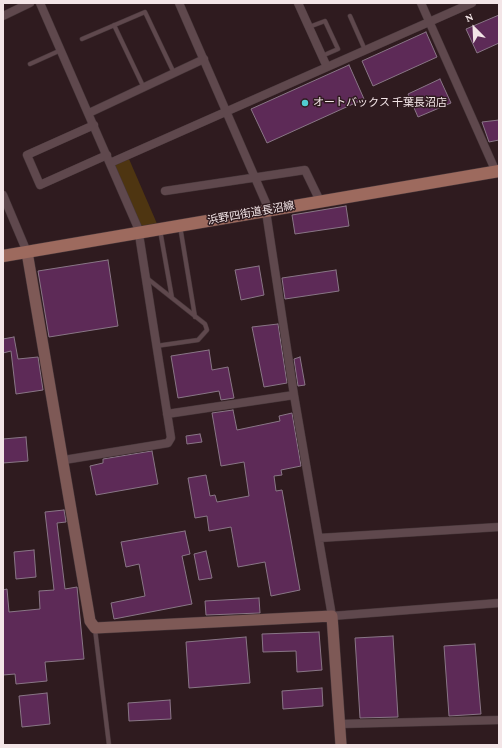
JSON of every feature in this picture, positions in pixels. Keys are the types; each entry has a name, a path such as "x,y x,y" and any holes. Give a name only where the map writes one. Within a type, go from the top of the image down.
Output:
{"main road":[{"name":"浜野四街道長沼線","path":"3,256 498,172"}],"street":[{"path":"3,16 30,3"},
{"path":"40,3 107,155 139,233 144,276 171,438 168,443 64,460"},
{"path":"179,3 266,203 294,395 332,616 341,745"},
{"path":"299,3 327,67"},
{"path":"421,3 498,172"},
{"path":"110,163 472,3"},
{"path":"89,114 204,59"},
{"path":"94,125 26,155 40,185 107,155"},
{"path":"165,191 255,176 305,170 320,201"},
{"path":"3,195 27,252 64,460 90,621 95,628 332,616 499,603"},
{"path":"167,414 294,395"},
{"path":"319,538 499,527"},
{"path":"340,724 499,720"}],"lane":[{"path":"82,39 144,12 174,74"},
{"path":"350,16 365,50"},
{"path":"309,28 325,21 338,49 322,56"},
{"path":"114,25 144,88"},
{"path":"30,64 61,50"},
{"path":"180,226 195,317"},
{"path":"159,229 172,298"},
{"path":"144,276 195,317 206,327 207,330 201,338 156,346"},
{"path":"95,628 109,745"}],"shaded area":[{"path":"129,159 158,226 141,228 114,165"}],"building":[{"path":"499,15 499,43 477,53 466,29"},
{"path":"426,32 437,57 373,86 362,61"},
{"path":"349,65 364,99 267,143 251,109"},
{"path":"440,79 451,103 418,117 408,94"},
{"path":"499,120 499,140 489,142 482,122"},
{"path":"346,206 349,226 295,234 292,215"},
{"path":"108,260 118,326 49,337 38,271"},
{"path":"259,266 264,295 241,300 235,270"},
{"path":"336,270 339,291 285,299 282,278"},
{"path":"278,324 287,383 264,387 252,327"},
{"path":"14,337 18,359 38,357 43,390 16,394 11,351 3,353 3,339"},
{"path":"209,350 212,370 228,367 234,398 221,400 219,391 178,398 171,356"},
{"path":"300,357 305,385 298,386 294,359"},
{"path":"233,410 237,430 280,421 279,416 292,413 301,466 281,470 282,475 274,476 276,491 282,490 300,590 271,596 265,562 238,567 231,527 209,531 207,516 195,518 188,478 206,475 210,496 215,495 217,502 249,496 244,462 221,466 212,413"},
{"path":"200,434 202,442 187,444 186,436"},
{"path":"26,437 28,461 3,463 3,439"},
{"path":"152,451 158,484 96,495 90,466 103,463 103,459"},
{"path":"64,510 66,522 57,523 65,589 77,587 84,659 45,662 47,681 16,684 15,674 3,675 3,590 7,589 9,612 40,609 39,591 54,590 45,512"},
{"path":"185,531 190,554 182,556 192,604 114,619 111,603 145,596 139,564 126,567 121,542"},
{"path":"34,550 36,577 16,579 14,552"},
{"path":"206,551 212,578 199,580 194,554"},
{"path":"259,598 260,613 206,615 205,601"},
{"path":"319,632 322,670 297,672 296,651 263,652 262,634"},
{"path":"393,636 398,717 360,718 355,638"},
{"path":"246,637 250,683 189,688 186,642"},
{"path":"475,644 481,714 449,716 444,646"},
{"path":"322,688 323,706 283,709 282,691"},
{"path":"47,693 50,724 22,727 19,696"},
{"path":"170,700 171,719 129,721 128,703"}],"place":[{"name":"オートバックス 千葉長沼店","path":"305,103"}]}
